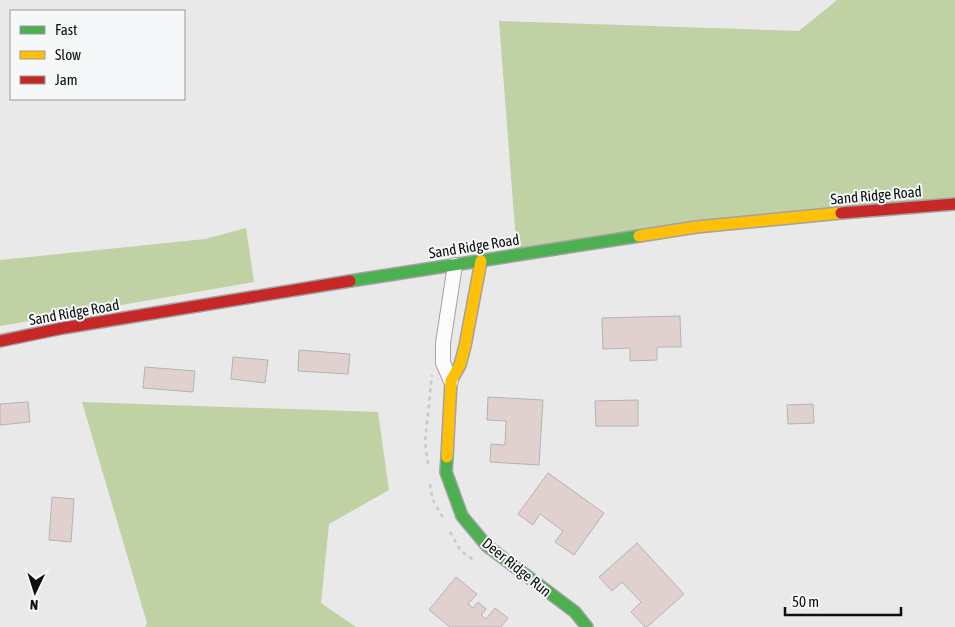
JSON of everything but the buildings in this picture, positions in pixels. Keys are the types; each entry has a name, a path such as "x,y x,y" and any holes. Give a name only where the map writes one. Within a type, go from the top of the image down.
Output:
{"street":[{"name":"Sand Ridge Road","path":"0,341 63,328 247,297 696,227 955,204"},
{"name":"Deer Ridge Run","path":"481,261 465,346 460,364 451,381 446,472 462,516 487,546 575,612 587,627"},
{"name":"Deer Ridge Run","path":"451,381 443,363 443,343 455,264"}],"green space":[{"path":"837,0 955,0 955,204 517,255 499,21 799,31"},
{"path":"246,228 254,282 0,326 0,260 205,239"},
{"path":"82,402 378,412 389,490 329,524 321,603 356,627 145,627 147,623"}],"traffic: fast":[{"path":"350,281 639,236"},
{"path":"447,457 446,472 462,516 487,546 575,612 587,627"}],"traffic: slow":[{"path":"639,236 696,227 841,213"},
{"path":"447,457 451,381 460,365 465,346 481,261"}],"traffic: jam":[{"path":"841,213 955,204"},
{"path":"0,341 63,328 350,281"}]}
